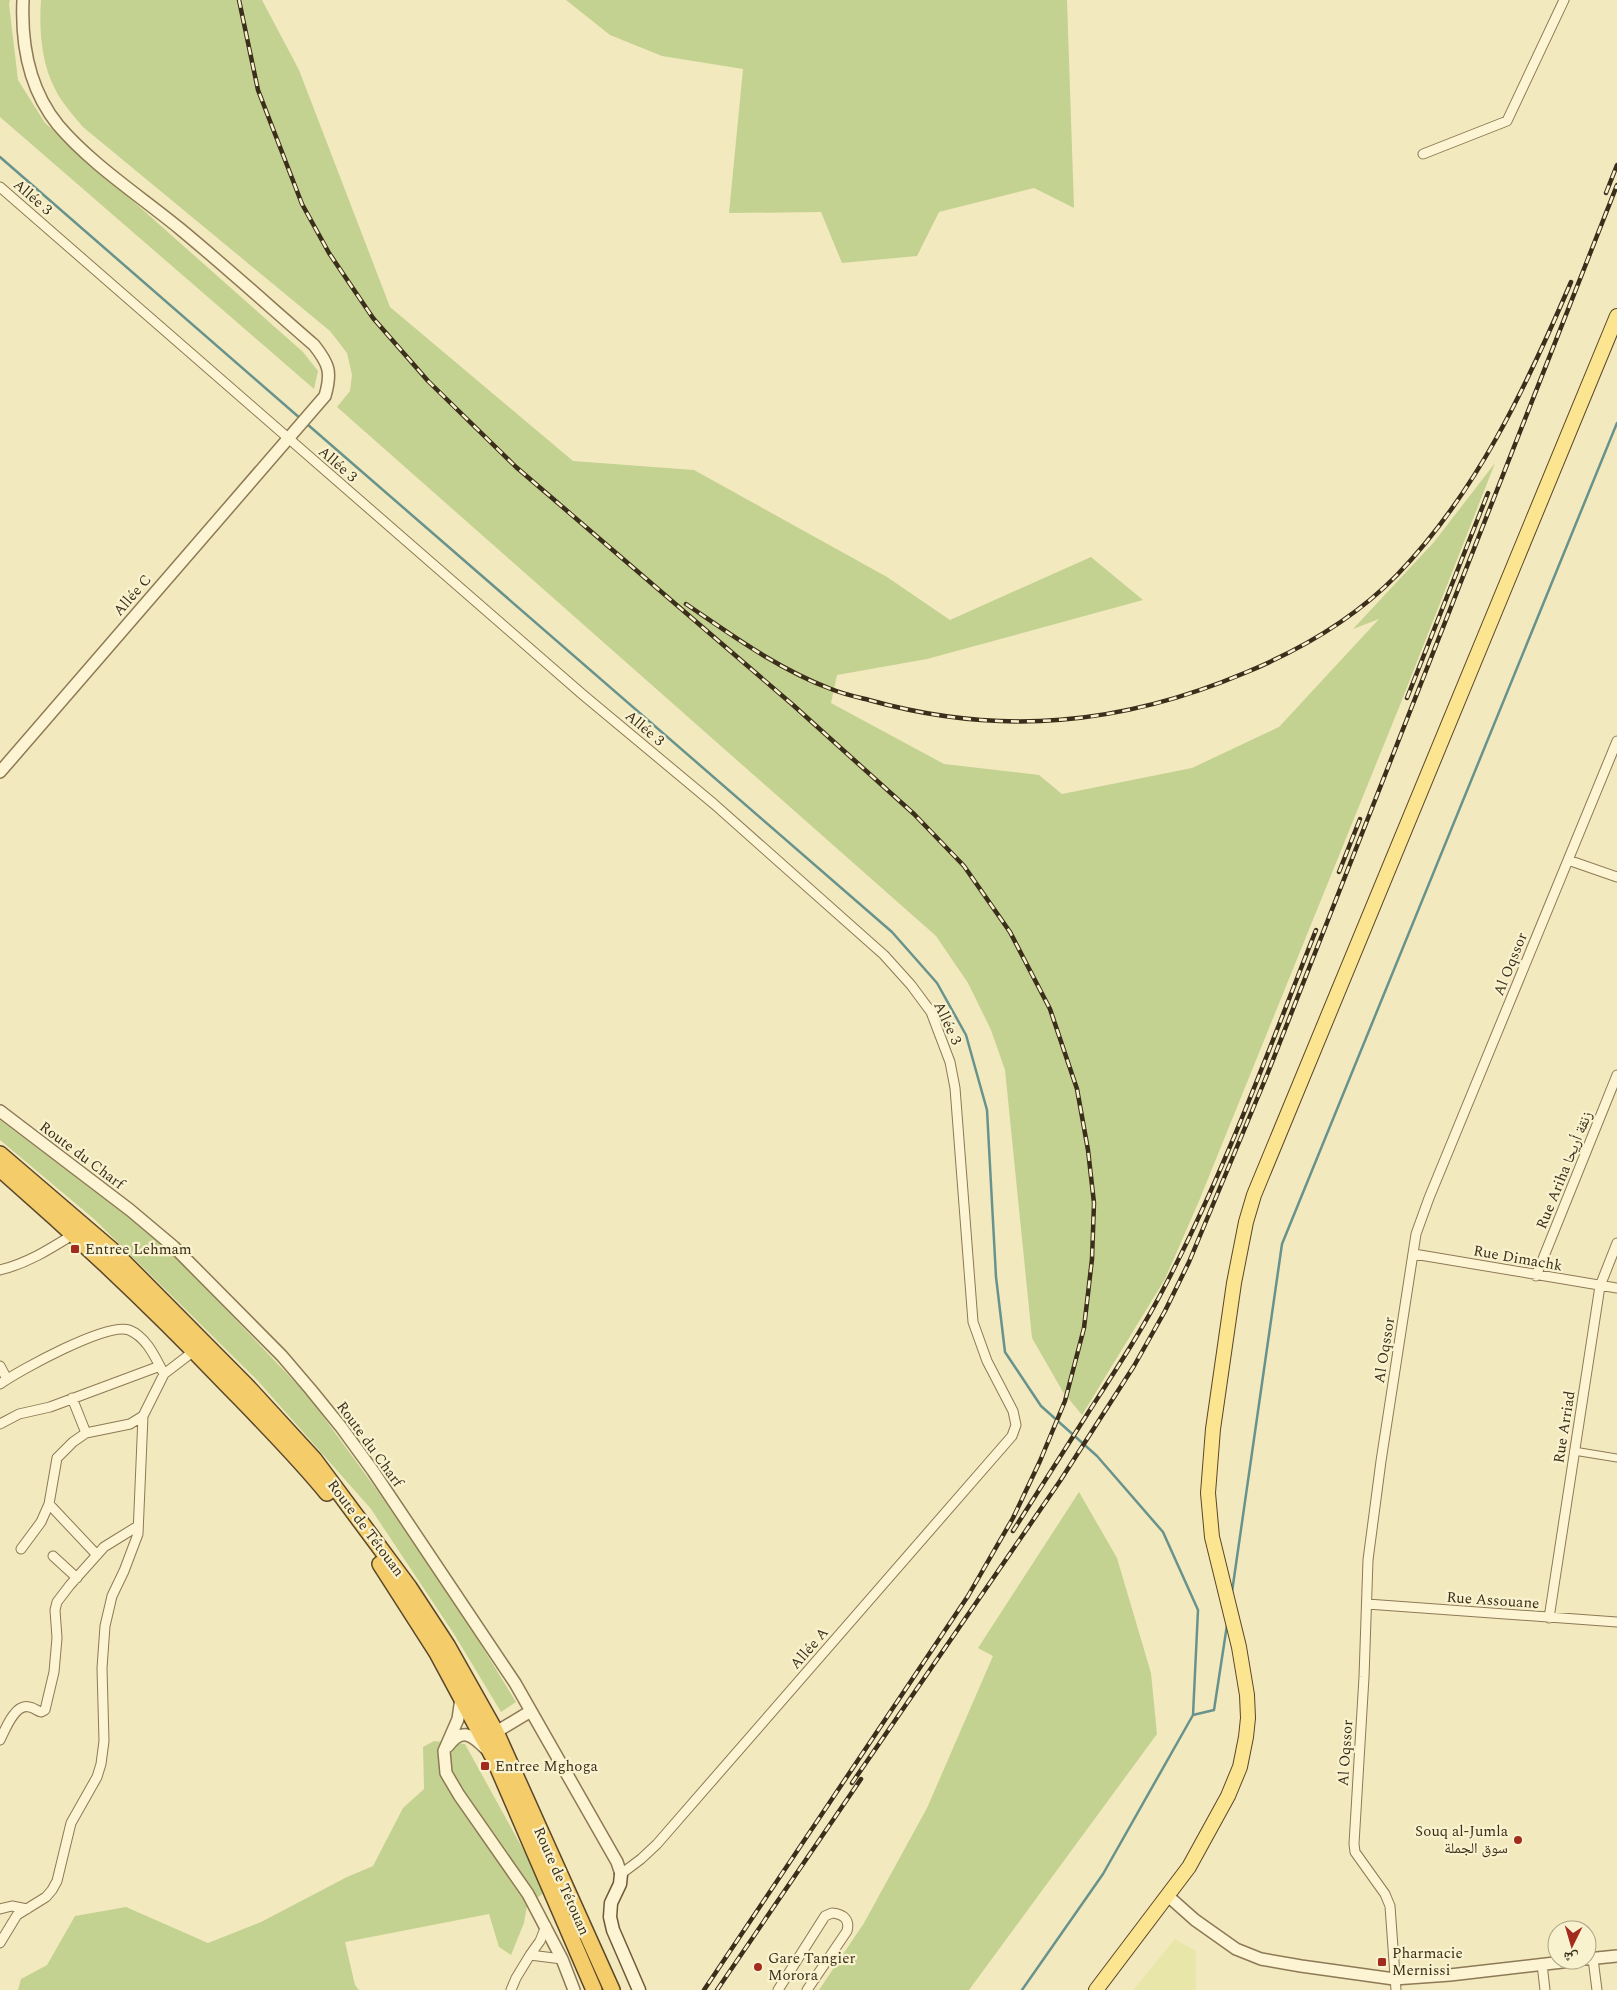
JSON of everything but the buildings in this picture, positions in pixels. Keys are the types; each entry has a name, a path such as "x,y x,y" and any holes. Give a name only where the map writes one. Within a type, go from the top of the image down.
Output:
{"highway":[{"name":"Route de Tétouan","path":"0,1154 112,1250 208,1346 308,1452 410,1587 447,1645 496,1732 594,1990"},
{"name":"Route de Tétouan","path":"0,1169 74,1234 194,1351 282,1441 334,1502 389,1576 437,1653 494,1759 612,1990"}],"main road":[{"path":"1096,1990 1189,1867 1228,1796 1240,1767 1248,1718 1248,1704 1239,1647 1212,1537 1208,1493 1213,1429 1234,1283 1246,1222 1254,1195 1617,316"},
{"path":"620,1874 620,1884 611,1903 610,1917 613,1930 639,1990"}],"street":[{"name":"Allée C","path":"0,772 325,396 330,370 324,357 314,345 180,229 86,153 58,125 33,81 25,55 22,25 23,0"},
{"path":"1423,154 1507,121 1564,0"},
{"name":"Allée 3","path":"0,187 291,437 582,694 812,889 884,955 911,985 931,1012 950,1062 955,1088 973,1322 987,1361 1013,1411 1016,1425 1012,1436"},
{"name":"Al Oqssor","path":"1395,1984 1390,1906 1385,1894 1354,1848 1368,1560 1381,1460 1416,1234 1428,1198 1617,741"},
{"path":"1568,860 1617,877"},
{"name":"Rue Ariha زنقة أريحا","path":"1536,1276 1617,1075"},
{"name":"Route du Charf","path":"0,1111 130,1210 174,1247 282,1356 341,1427 485,1638 531,1711 617,1862 620,1874"},
{"path":"0,1270 35,1258 74,1234"},
{"name":"Rue Arriad","path":"1549,1618 1600,1286 1617,1243"},
{"name":"Rue Dimachk","path":"1414,1254 1536,1276 1617,1288"},
{"path":"0,1366 4,1381 46,1357 98,1335 119,1329 131,1331 151,1350 164,1374"},
{"path":"0,1943 17,1916 46,1897 57,1881 71,1823 101,1764 104,1741 102,1668 105,1626 112,1596 131,1555 138,1534 143,1416 164,1374 194,1351"},
{"path":"0,1424 19,1414 50,1407 160,1366"},
{"path":"72,1398 86,1433"},
{"path":"21,1549 41,1522 49,1504 58,1458 73,1442 86,1433 130,1424 143,1416"},
{"name":"Allée A","path":"620,1874 641,1859 657,1844 1012,1436"},
{"path":"1574,1451 1617,1458"},
{"path":"49,1504 97,1555"},
{"path":"0,1740 16,1712 23,1707 30,1706 41,1712 45,1710 54,1672 57,1638 55,1610 62,1596 104,1547 138,1526"},
{"path":"53,1556 77,1578"},
{"name":"Rue Assouane","path":"1367,1604 1617,1622"},
{"path":"461,1698 458,1719 444,1752 446,1773 528,1894 562,1959 574,1990"},
{"path":"496,1732 531,1711"},
{"path":"444,1752 454,1738 467,1735 475,1738 494,1759"},
{"path":"1168,1896 1195,1920 1222,1940 1250,1955 1276,1962 1395,1984 1450,1975 1547,1963"},
{"path":"0,1909 12,1906 27,1909"},
{"path":"778,1990 825,1916 832,1912 842,1915 847,1920 847,1931 807,1990"},
{"path":"511,1990 516,1978 540,1942 546,1926"},
{"path":"530,1955 562,1959"},
{"path":"1597,1958 1617,1956"},
{"path":"1542,1964 1546,1990"},
{"path":"1592,1970 1597,1990"}],"shaded area":[{"path":"1175,1939 1196,1951 1196,1990 1133,1990"}],"green space":[{"path":"0,0 10,0 18,80 45,123 303,352 318,371 314,389 0,117"},
{"path":"41,0 262,0 299,70 390,307 573,461 694,470 887,577 950,620 1091,557 1143,600 927,659 837,675 831,703 944,764 1039,775 1062,794 1192,768 1279,727 1379,619 1353,629 1434,542 1495,463 1400,705 1199,1201 1165,1279 1082,1415 1063,1392 1032,1338 1005,1070 991,1030 968,983 936,936 337,407 350,391 352,375 347,353 330,331 83,127 64,104 50,79 44,57 40,22"},
{"path":"566,0 1067,0 1074,208 1034,188 939,212 917,256 842,263 821,212 729,213 743,69 662,56 610,35"},
{"path":"0,1120 164,1244 309,1397 379,1493 466,1620 516,1702 501,1712 454,1634 371,1509 258,1381 94,1219 0,1140"},
{"path":"1079,1492 1117,1558 1151,1673 1157,1734 969,1990 819,1990 864,1923 927,1808 993,1656 978,1648"},
{"path":"434,1741 465,1744 546,1891 527,1906 524,1923 511,1955 499,1947 489,1914 345,1942 355,1985 359,1990 18,1990 21,1979 47,1965 75,1916 126,1907 208,1943 261,1922 347,1877 373,1866 403,1808 424,1789 423,1747"}],"waterway":[{"path":"0,157 301,419"},
{"path":"1232,1592 1282,1244 1617,423"},
{"path":"307,424 892,932 937,983 966,1035 987,1110 996,1277 1005,1352 1041,1406 1097,1456 1163,1532 1198,1610 1193,1715"},
{"path":"1022,1990 1103,1874 1193,1715 1214,1710 1227,1625"}],"railway":[{"path":"239,0 258,90 302,204 329,253 373,318 428,381 516,467 793,705 914,814 964,866 1010,932 1050,1009 1077,1089 1088,1150 1094,1203 1092,1259 1084,1328 1065,1401 1040,1461 1013,1518 968,1596 704,1990"},
{"path":"1606,193 1617,165"},
{"path":"852,1783 1060,1481 1134,1366 1165,1311 1189,1262 1267,1075 1617,185"},
{"path":"686,604 756,651 811,681 845,694 918,712 966,719 1061,720 1107,714 1154,704 1200,690 1268,663 1308,643 1346,619 1381,591 1397,575 1426,543 1452,509 1497,437 1536,360 1571,282"},
{"path":"1407,698 1488,493"},
{"path":"1339,872 1360,819"},
{"path":"1013,1531 1128,1350 1166,1284 1227,1154 1316,930"},
{"path":"717,1990 861,1779"}],"place":[{"name":"Entree Lehmam","path":"75,1249"},
{"name":"Entree Mghoga","path":"485,1766"},
{"name":"Souq al-Jumla سوق الجملة","path":"1518,1840"},
{"name":"Pharmacie Mernissi","path":"1382,1962"},
{"name":"Gare Tangier Morora","path":"758,1967"}]}
